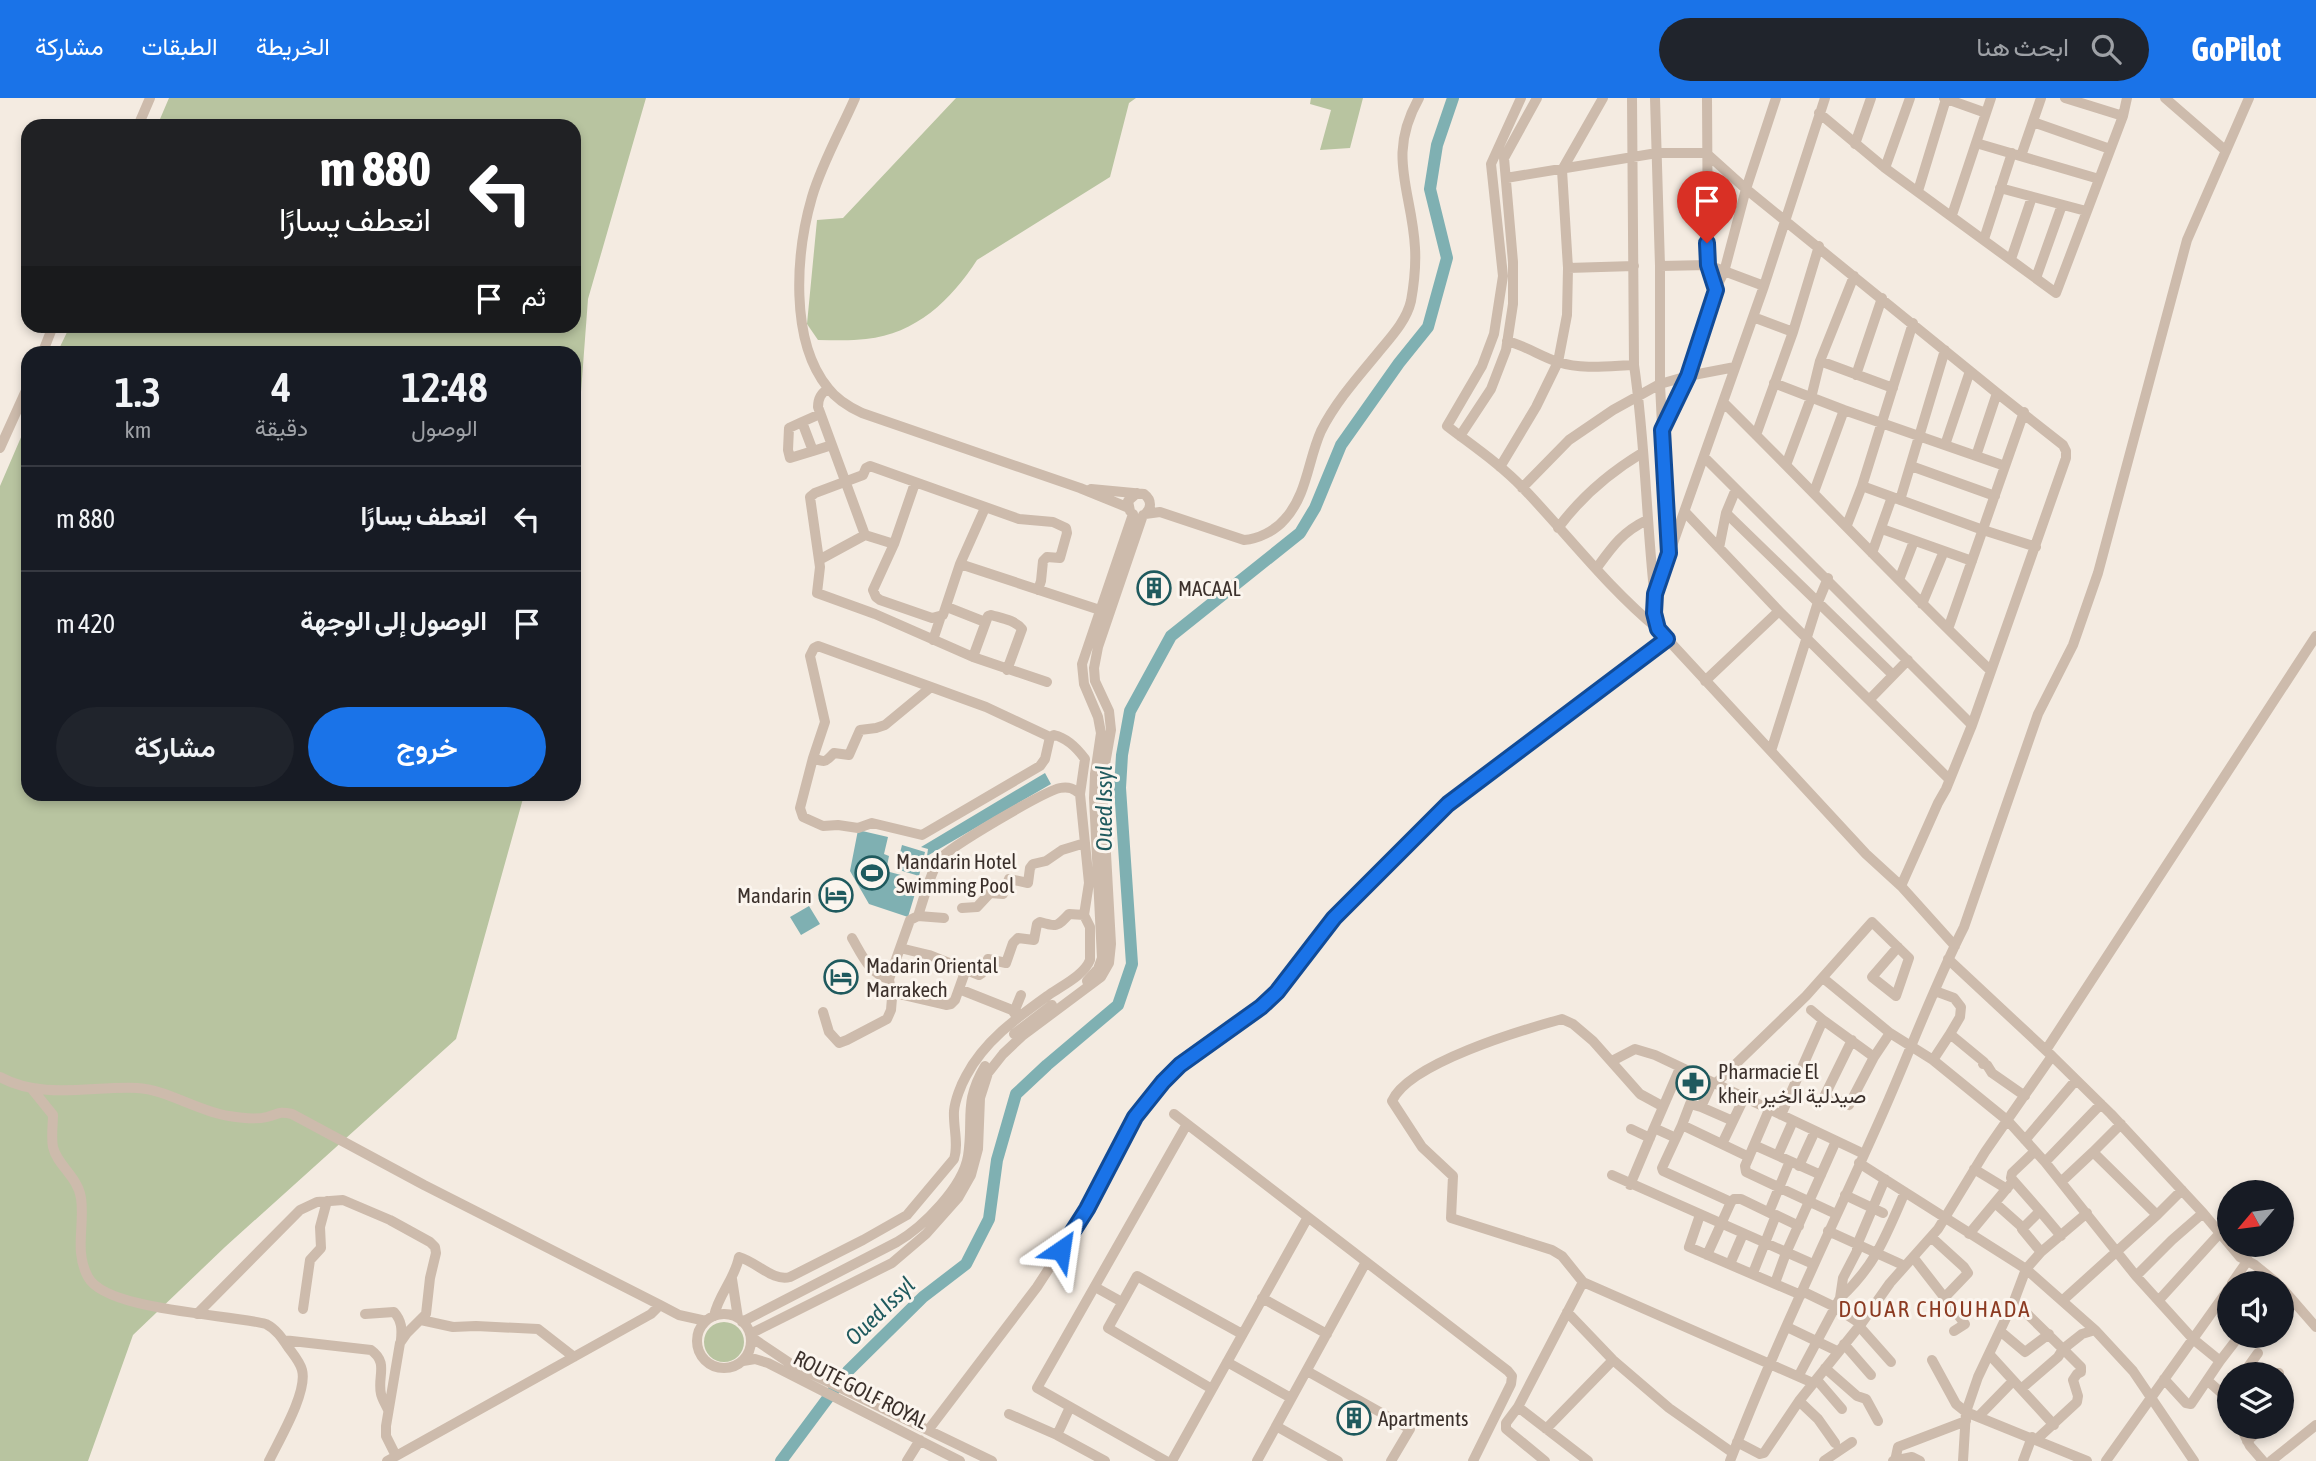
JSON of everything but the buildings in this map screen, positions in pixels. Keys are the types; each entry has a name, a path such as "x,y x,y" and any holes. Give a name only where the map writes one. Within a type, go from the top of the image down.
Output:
{"street":[{"path":"141,119 150,98"},
{"path":"855,98 812,197 798,285 807,349 828,389 845,404 862,413 1080,488 1137,513 1160,512 1244,540 1260,537 1283,523 1294,507 1321,432 1331,414 1402,322 1410,304 1415,249 1401,158 1407,129 1419,98"},
{"path":"1521,98 1491,164 1503,276 1494,334 1482,366 1447,426 1500,467 1522,488 1955,946"},
{"path":"1460,436 1491,389 1506,350 1513,304 1513,262 1504,158 1537,98"},
{"path":"1500,467 1536,407 1558,362 1567,314 1568,268 1562,170 1603,98"},
{"path":"1632,98 1634,365 1655,594 1654,613 1658,629"},
{"path":"1655,98 1660,384 1669,553"},
{"path":"1707,98 1708,265 1716,290"},
{"path":"1662,430 1688,376 1724,272 1746,189 1776,98"},
{"path":"1655,594 1764,286 1825,98"},
{"path":"1855,144 1871,98"},
{"path":"1885,168 1910,98"},
{"path":"1918,191 1945,98 1986,113"},
{"path":"1952,215 1992,98"},
{"path":"1984,239 2000,188 2042,98"},
{"path":"2065,98 2123,116"},
{"path":"1819,113 1885,168 2056,293 2123,116 2127,98"},
{"path":"2165,98 2227,148"},
{"path":"1567,1312 1613,1360 1731,1457 1813,1264 1964,927 2038,714 2084,617 2187,240 2249,98"},
{"path":"2033,122 2110,149"},
{"path":"1976,144 2099,178"},
{"path":"1506,178 1657,153 1706,153 1746,189 2063,445 2066,458 1972,725 1901,886"},
{"path":"2000,188 2086,211"},
{"path":"2011,259 2032,197"},
{"path":"2036,278 2062,205"},
{"path":"1756,435 1793,332 1819,246"},
{"path":"1568,268 1634,265"},
{"path":"1660,265 1708,265 1764,286"},
{"path":"1786,465 1811,398 1821,361 1854,276"},
{"path":"1856,375 1882,298"},
{"path":"1753,317 1793,332"},
{"path":"1847,525 1862,486 1913,323"},
{"path":"1507,341 1523,345 1558,362 1583,368 1634,365"},
{"path":"1872,553 1911,466 1945,350"},
{"path":"1821,361 1893,388"},
{"path":"1522,488 1569,440 1613,410 1660,384 1735,367"},
{"path":"1945,445 1970,371"},
{"path":"1774,383 2005,466"},
{"path":"828,389 818,401 820,414 865,535"},
{"path":"1976,456 1997,393"},
{"path":"0,448 21,402"},
{"path":"1723,402 1991,671"},
{"path":"1814,492 1844,410"},
{"path":"1948,629 2024,412"},
{"path":"820,414 789,428 790,458 832,445"},
{"path":"802,422 813,451"},
{"path":"1558,528 1590,491 1616,469 1642,453"},
{"path":"1704,457 1828,578 1972,725"},
{"path":"1038,590 1043,561 1047,557 1060,558 1068,533 1066,528 1053,522 1019,519 870,466 863,475 810,497 819,560 817,593 869,612 973,657 1047,682"},
{"path":"1911,466 1995,496"},
{"path":"915,483 894,544 873,590 875,595 880,600 933,618 944,612 985,622"},
{"path":"1862,486 2036,547"},
{"path":"1080,488 1146,495 1160,512"},
{"path":"1719,548 1726,513 1736,489"},
{"path":"750,1335 874,1273 917,1243 967,1185 978,1149 981,1092 988,1073 997,1061 1039,1022 1097,981 1109,963 1111,944 1103,789 1111,730 1109,711 1095,681 1094,668 1105,612 1137,513 1129,500 1137,493"},
{"path":"1137,513 1149,510 1150,502"},
{"path":"933,640 960,564 985,508"},
{"path":"1685,512 1779,611 1949,779"},
{"path":"1726,513 1893,676"},
{"path":"1596,569 1630,528 1647,520"},
{"path":"1882,529 1972,561"},
{"path":"819,560 865,535 894,544"},
{"path":"1899,580 1914,541"},
{"path":"1922,604 1944,551"},
{"path":"960,564 1105,612"},
{"path":"1771,751 1828,578"},
{"path":"869,612 875,595"},
{"path":"1705,681 1779,611"},
{"path":"0,1076 32,1089 139,1088 227,1116 251,1118 267,1117 277,1112 292,1114 401,1173 679,1315 710,1318 726,1314 740,1320 884,1249 921,1224 960,1177 968,1153 971,1096 990,1059 1035,1016 1093,976 1100,965 1102,958 1094,785 1101,733 1098,717 1084,684 1082,670 1083,659 1105,612"},
{"path":"973,657 985,622 991,615 1018,624 1022,629 1007,670"},
{"path":"1737,1442 1763,1453 1840,1348 1931,1237 2025,1096 2049,1053 2316,636"},
{"path":"929,1429 1037,1287 1087,1209 1135,1117 1163,1082 1180,1065 1261,1007 1277,992 1334,918 1448,804 1667,639"},
{"path":"697,1341 701,1326 710,1318 732,1278 739,1257 754,1262 777,1278 790,1277 908,1214 954,1159 954,1111 965,1077 986,1046 1016,1015 1072,979 1088,964 1090,927 1084,915 1089,883 1080,794 1085,759 1078,749 1063,738 1054,735 1050,737 986,707 818,646 814,648 810,656 825,722 800,808 803,817 823,826 858,828 872,822 922,835 1040,766 1045,759 1050,737"},
{"path":"1870,699 1908,660"},
{"path":"813,758 829,760 834,752 849,755 860,730 885,724 931,687"},
{"path":"918,916 941,858 1048,792 1064,787 1073,788 1080,794"},
{"path":"962,908 977,907 990,893 1003,894 1009,879 1028,883 1033,864 1045,861 1062,850 1085,843"},
{"path":"901,948 979,975 988,959 1006,962 1013,943 1018,938 1034,940 1037,924 1040,922 1054,926 1059,925 1069,914 1084,915"},
{"path":"823,1012 829,1032 839,1043 887,1019 892,995 889,979 910,920 918,916 944,918"},
{"path":"1701,1107 1713,1084 1823,978 1872,922 1898,947 1909,958 1896,996 1872,977 1898,947"},
{"path":"852,938 871,971 889,979"},
{"path":"1948,958 2121,1124 2217,1229"},
{"path":"892,995 951,1004 965,972"},
{"path":"1823,978 1891,1033 1933,1060 2008,1121 2045,1162 2136,1276 2193,1339 2220,1361"},
{"path":"959,989 1016,1015"},
{"path":"1933,1060 1960,1017 1961,1007 1954,998 1935,990"},
{"path":"1016,1015 1021,995"},
{"path":"1811,1010 1874,1057"},
{"path":"1662,1106 1640,1094 1612,1061 1573,1024 1562,1019 1489,1040 1410,1080 1392,1100 1422,1147 1453,1176 1451,1219 1552,1250 1562,1256 1583,1282 1815,1382 1842,1409"},
{"path":"1781,1115 1823,1020"},
{"path":"1852,1040 1825,1095 1849,1105 1874,1057 1891,1033"},
{"path":"1950,1034 1984,1062 1983,1065 1987,1065 1992,1073 2025,1096"},
{"path":"1612,1061 1635,1049 1655,1055 1836,1141 1885,1179 2026,1269 2095,1330 2127,1363 2194,1461"},
{"path":"1630,1185 1680,1068"},
{"path":"2025,1140 2076,1080"},
{"path":"32,1089 54,1115 53,1148 78,1186 81,1199 79,1240 88,1278 93,1284 123,1299 266,1324 273,1328 301,1366 303,1388 269,1461"},
{"path":"1722,1144 1744,1098"},
{"path":"1731,1202 1663,1172 1662,1167 1690,1104 1733,1121"},
{"path":"2045,1162 2101,1104"},
{"path":"1769,1110 1745,1166 1746,1172 1836,1214"},
{"path":"1174,1114 1508,1371 1512,1376 1511,1384 1474,1461"},
{"path":"1778,1155 1793,1121"},
{"path":"1166,1461 1037,1388 1187,1124"},
{"path":"2061,1182 2121,1124"},
{"path":"1682,1125 1749,1157"},
{"path":"1631,1129 1676,1138"},
{"path":"1753,1273 1779,1188 1815,1131"},
{"path":"1775,1283 1836,1141"},
{"path":"1754,1145 1821,1175"},
{"path":"1969,1234 2010,1185 2012,1173 2035,1151"},
{"path":"2093,1152 2157,1215"},
{"path":"1974,1169 2010,1185 2040,1211 2061,1236"},
{"path":"1612,1175 1813,1264"},
{"path":"1799,1375 1837,1303 1845,1274 1878,1210 1885,1179"},
{"path":"2062,1301 2182,1190"},
{"path":"1837,1303 1864,1275 1877,1255 1905,1192"},
{"path":"1845,1195 1878,1210"},
{"path":"1707,1255 1735,1198 1799,1226"},
{"path":"197,1314 300,1210 317,1202 343,1200 390,1220 430,1242 436,1253 426,1314 407,1332 400,1343"},
{"path":"303,1309 310,1260 321,1248 320,1227 327,1201"},
{"path":"1994,1203 2022,1227 2042,1252"},
{"path":"2022,1227 2040,1211"},
{"path":"1963,1461 1966,1417 1978,1377 2026,1269 2087,1213"},
{"path":"2136,1276 2203,1213"},
{"path":"1700,1215 1689,1247 1801,1293 1837,1303 1860,1325 1891,1362"},
{"path":"1172,1461 1308,1217"},
{"path":"1730,1264 1743,1234"},
{"path":"1827,1234 1905,1266"},
{"path":"2159,1300 2217,1236"},
{"path":"1931,1237 1968,1273 1945,1297"},
{"path":"884,1249 892,1263"},
{"path":"1913,1257 1965,1324 1954,1331"},
{"path":"2240,1257 2262,1271"},
{"path":"867,1258 874,1273"},
{"path":"2241,1271 2248,1260"},
{"path":"1257,1461 1366,1262"},
{"path":"1212,1389 1108,1328 1122,1302 1137,1276 1242,1334"},
{"path":"679,1315 697,1341 701,1356 713,1367 729,1368 743,1361 750,1350 750,1335 740,1320 732,1278"},
{"path":"1545,1461 1506,1429 1506,1423 1518,1407 1583,1282"},
{"path":"1095,1287 1122,1302"},
{"path":"799,1292 807,1306"},
{"path":"1262,1298 1326,1334"},
{"path":"2014,1301 2081,1367 2081,1373 2073,1380 2078,1399 2054,1426 2034,1438 2023,1461"},
{"path":"2294,1302 2316,1327"},
{"path":"2106,1461 2217,1305"},
{"path":"365,1314 394,1312 402,1328 386,1432 392,1459 651,1314 660,1306"},
{"path":"421,1320 453,1327 538,1329 574,1357"},
{"path":"1787,1327 1840,1348 1871,1375"},
{"path":"1978,1417 2017,1385 2058,1357 2063,1349 2080,1335 2095,1330"},
{"path":"2000,1331 2025,1352 2049,1334"},
{"name":"ROUTE GOLF ROYAL","path":"750,1335 812,1380"},
{"path":"283,1340 371,1350 382,1366 381,1393 388,1410"},
{"path":"2164,1380 2189,1405 2192,1404 2230,1348"},
{"path":"2252,1362 2258,1353"},
{"path":"1989,1354 2054,1426"},
{"path":"1546,1429 1613,1360"},
{"path":"1932,1360 1966,1417"},
{"name":"ROUTE GOLF ROYAL","path":"743,1361 763,1361 812,1380 960,1461"},
{"path":"1227,1362 1292,1398"},
{"path":"1825,1368 1857,1396 1866,1399 1878,1421"},
{"path":"1307,1371 1410,1429 1394,1460"},
{"path":"2208,1381 2217,1389"},
{"name":"ROUTE GOLF ROYAL","path":"850,1400 929,1429 992,1461"},
{"path":"1799,1401 1818,1419 1835,1443"},
{"path":"1057,1435 1070,1407"},
{"path":"1518,1407 1588,1461"},
{"path":"1009,1414 1057,1435 1105,1461"},
{"path":"1920,1461 1912,1457 1894,1461 1898,1447 1966,1417 1978,1417 2083,1460"},
{"path":"2271,1461 2316,1425"},
{"path":"1276,1426 1338,1461"},
{"path":"2249,1439 2247,1441 2263,1461"},
{"path":"907,1461 920,1440"},
{"path":"1824,1461 1852,1442"}],"green space":[{"path":"169,98 646,98 588,299 581,392 581,346 60,346 67,333 581,333 581,119 160,119"},
{"path":"956,98 1136,98 1129,103 1110,177 977,260 956,289 916,322 884,336 854,340 818,340 807,324 817,220 843,218"},
{"path":"1311,98 1363,98 1350,148 1320,150 1331,110 1310,104"},
{"path":"21,437 21,801 522,801 456,1039 225,1247 133,1335 88,1461 0,1461 0,486"},
{"path":"724,1322 738,1328 744,1342 738,1356 724,1362 710,1356 704,1342 710,1328"}],"water":[{"path":"1045,773 1051,784 927,856 928,849 921,847"},
{"name":"Mandarin Hotel Swimming Pool","path":"858,830 888,837 884,854 889,856 886,871 901,875 899,882 917,887 908,917 869,904 850,871"},
{"path":"902,845 925,852 919,876 896,869"},
{"path":"809,906 820,924 801,935 790,917"}],"waterway":[{"name":"Oued Issyl","path":"781,1461 848,1371 923,1297 966,1264 989,1219 997,1160 1016,1094 1118,1005 1132,964 1120,788 1122,755 1130,711 1171,636 1300,533 1315,508 1341,445 1428,327 1447,258 1430,189 1437,145 1453,98"}],"place":[{"name":"MACAAL","path":"1154,588"},
{"name":"Mandarin Hotel Swimming Pool","path":"872,873"},
{"name":"Mandarin","path":"836,895"},
{"name":"Madarin Oriental Marrakech","path":"841,977"},
{"name":"Pharmacie El kheir صيدلية الخير","path":"1693,1083"},
{"name":"Apartments","path":"1354,1418"}],"district":[{"name":"DOUAR CHOUHADA","path":"1935,1309"}],"route":[{"path":"1061,1250 1087,1209 1135,1117 1163,1082 1180,1065 1261,1007 1277,992 1358,891 1448,804 1667,639 1658,629 1654,613 1655,594 1669,553 1662,430 1688,376 1716,290 1708,265 1707,243"}]}
